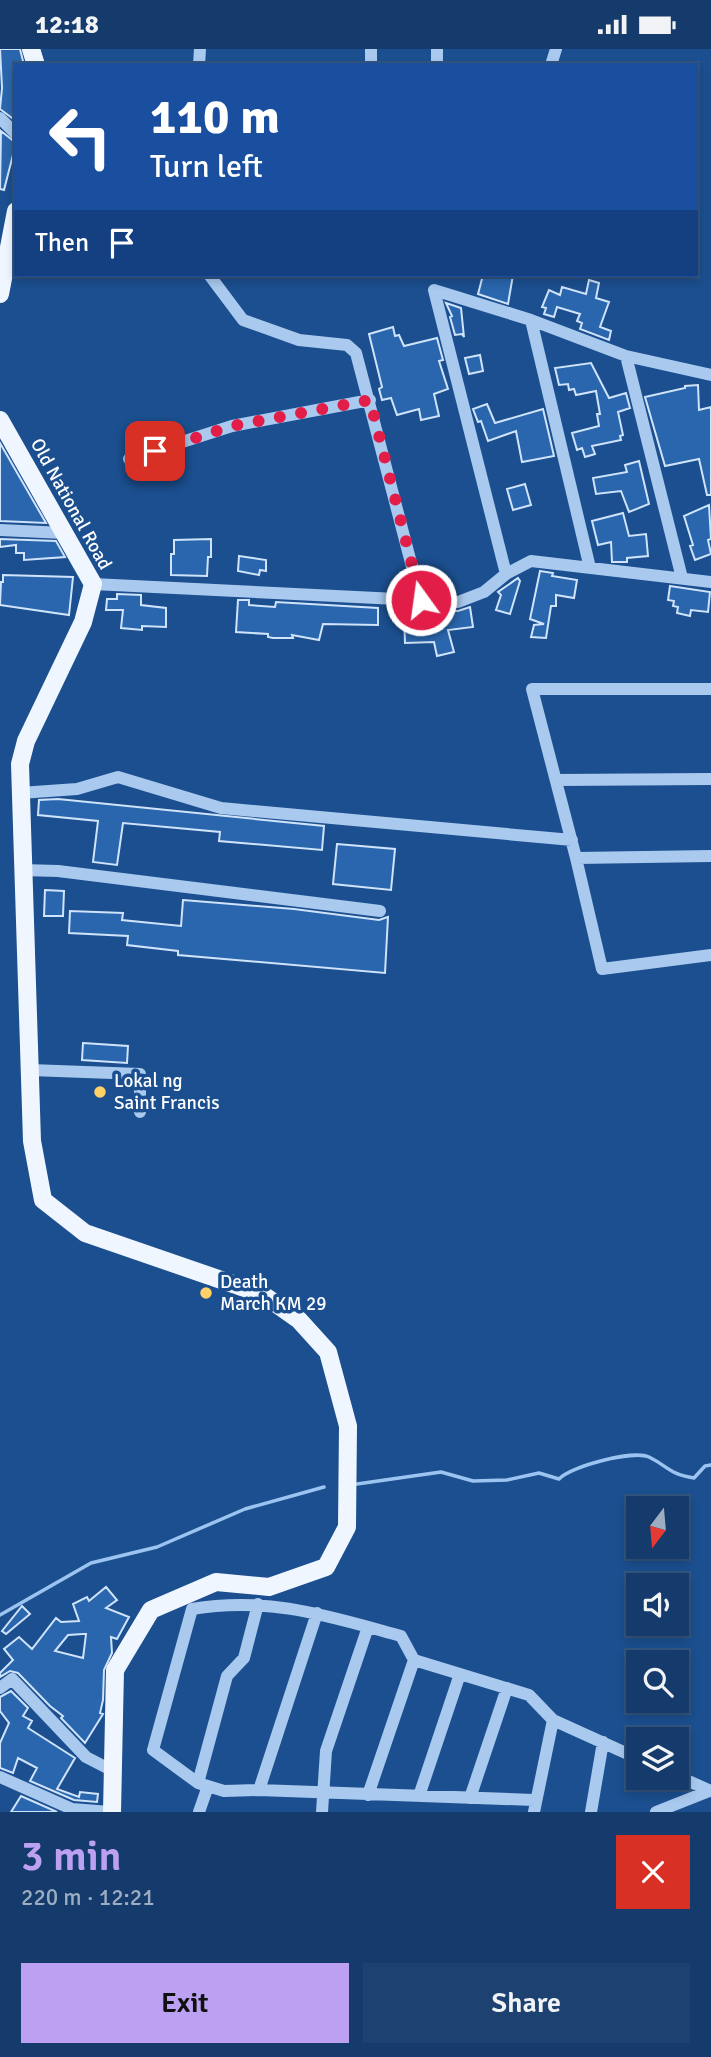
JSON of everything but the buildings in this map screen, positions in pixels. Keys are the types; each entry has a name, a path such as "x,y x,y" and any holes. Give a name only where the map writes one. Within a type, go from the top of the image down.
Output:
{"main road":[{"path":"0,294 14,221"},
{"name":"Old National Road","path":"0,420 93,584 83,622 22,752 20,793 32,1141 43,1200 85,1233 262,1294 299,1320 328,1352 348,1426 347,1527 326,1567 270,1587 216,1582 151,1610 115,1670 111,1812"}],"street":[{"path":"0,118 14,132"},
{"path":"211,277 243,320 299,340 347,345 356,353 421,600"},
{"path":"506,574 434,290 531,320 626,356 711,375"},
{"path":"531,320 590,568"},
{"path":"626,356 682,578"},
{"path":"129,459 232,426 370,400"},
{"path":"0,530 64,533"},
{"path":"93,584 458,602 484,592 506,574 531,561 711,582"},
{"path":"711,689 532,689 572,840 602,969 711,955"},
{"path":"20,793 77,789 118,777 221,808 572,840"},
{"path":"556,780 711,779"},
{"path":"576,858 711,856"},
{"path":"22,870 58,871 380,911"},
{"path":"30,1070 140,1074 140,1112"},
{"path":"553,1720 534,1806 470,1798 224,1791 203,1785 153,1749 192,1608 223,1604 258,1604 300,1609 401,1636 414,1660 529,1695 553,1720 626,1753"},
{"path":"199,1812 227,1676 244,1658 258,1604"},
{"path":"259,1790 317,1613"},
{"path":"322,1812 326,1751 368,1627"},
{"path":"368,1795 414,1660"},
{"path":"419,1796 460,1674"},
{"path":"0,1688 12,1679 86,1757 113,1771"},
{"path":"470,1798 507,1688"},
{"path":"590,1812 603,1742"},
{"path":"0,1777 72,1809 111,1812"},
{"path":"689,1781 710,1791"},
{"path":"656,1812 710,1791"}],"waterway":[{"path":"357,1484 441,1472 473,1481 507,1480 539,1473 559,1479 589,1464 617,1457 641,1455 674,1472 694,1478 705,1466 711,1465"},
{"path":"0,1615 91,1563 157,1547 245,1509 324,1487"}],"place":[{"name":"Lokal ng Saint Francis","path":"100,1092"},
{"name":"Death March KM 29","path":"206,1293"}],"route":[{"path":"155,451 232,426 370,400 421,600"}]}
